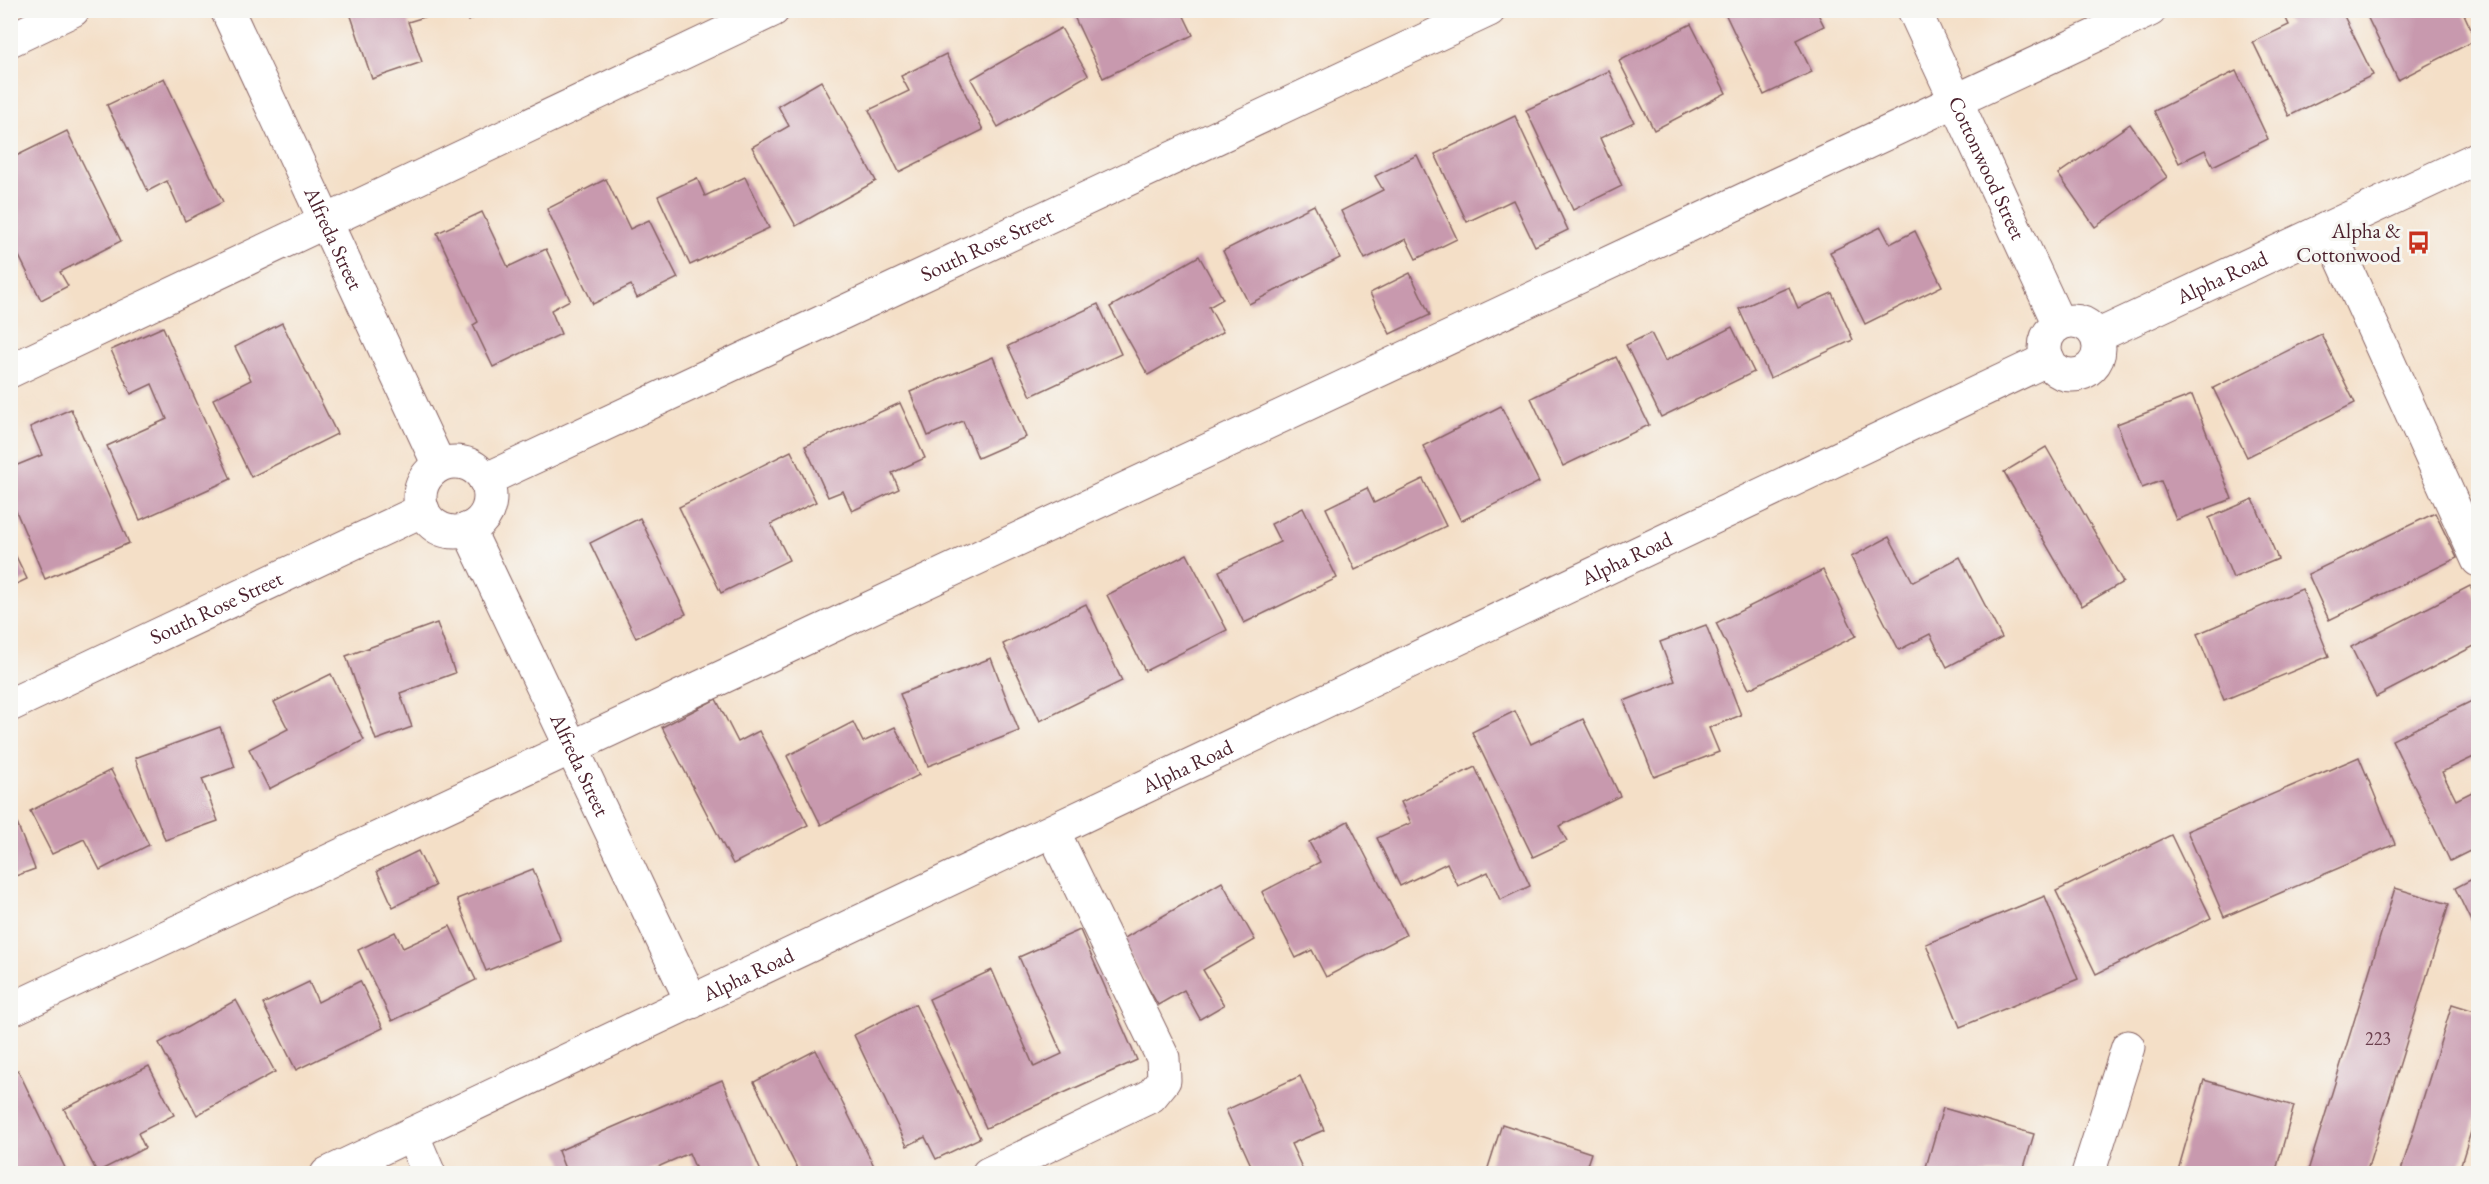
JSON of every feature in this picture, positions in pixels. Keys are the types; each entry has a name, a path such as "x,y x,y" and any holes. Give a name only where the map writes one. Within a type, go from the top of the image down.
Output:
{"street":[{"path":"10,40 73,10"},
{"name":"Alfreda Street","path":"227,10 439,465"},
{"path":"10,371 773,10"},
{"name":"South Rose Street","path":"485,480 1489,10"},
{"name":"Cottonwood Street","path":"1914,10 2059,324"},
{"path":"10,1010 2150,10"},
{"name":"Alpha Road","path":"2097,336 2478,158"},
{"path":"2328,228 2478,560"},
{"path":"2067,321 2085,323 2097,336 2099,353 2091,368 2084,372 2067,374 2053,366 2048,359 2046,351 2048,336 2059,324 2067,321"},
{"name":"Alpha Road","path":"327,1173 2048,359"},
{"path":"460,462 470,466 485,480 489,491 485,514 468,529 457,532 436,526 423,510 420,500 424,480 439,465 460,462"},
{"name":"South Rose Street","path":"10,705 423,510"},
{"name":"Alfreda Street","path":"468,529 692,1002"},
{"path":"988,1173 1151,1096 1164,1080 1163,1058 1053,831"},
{"path":"2088,1173 2128,1047"},
{"path":"412,1134 429,1173"}],"building":[{"path":"349,10 430,10 431,15 408,22 422,62 372,79"},
{"path":"463,10 489,10 468,21"},
{"path":"1071,10 1181,10 1193,35 1103,78"},
{"path":"1816,10 1824,26 1796,40 1812,72 1764,95 1724,11"},
{"path":"2282,10 2341,10 2373,75 2289,116 2253,42 2289,25"},
{"path":"2364,10 2462,10 2476,40 2398,80"},
{"path":"1691,24 1726,93 1654,130 1619,61"},
{"path":"1061,28 1088,75 998,127 971,79"},
{"path":"946,54 983,130 899,172 869,110 909,91 901,76"},
{"path":"1609,71 1634,122 1600,138 1622,186 1573,210 1526,110"},
{"path":"2236,71 2268,139 2213,166 2205,150 2179,163 2154,111"},
{"path":"164,78 223,202 185,221 167,181 148,191 107,105"},
{"path":"821,81 876,181 796,226 752,147 789,126 778,106"},
{"path":"1515,116 1568,230 1535,246 1513,200 1467,222 1435,154"},
{"path":"2130,124 2167,177 2095,227 2058,174"},
{"path":"67,131 121,241 60,272 68,286 41,300 10,238 10,159"},
{"path":"1417,155 1457,239 1416,259 1406,239 1365,259 1341,211 1383,190 1375,176"},
{"path":"745,177 769,228 690,265 658,196 697,178 705,196"},
{"path":"606,179 630,229 649,220 678,278 637,298 631,285 593,304 547,209"},
{"path":"1314,205 1340,258 1249,304 1223,251"},
{"path":"482,212 508,267 546,249 570,300 551,310 561,334 493,367 473,325 478,322 437,233"},
{"path":"1881,227 1890,244 1915,231 1942,286 1865,324 1830,252"},
{"path":"1199,256 1223,299 1209,307 1223,332 1148,375 1110,307"},
{"path":"1410,273 1430,315 1390,334 1370,293"},
{"path":"1789,287 1798,308 1832,293 1853,340 1770,378 1739,309"},
{"path":"1098,304 1121,354 1031,396 1008,346"},
{"path":"282,323 337,434 251,477 213,399 251,380 235,347"},
{"path":"163,327 231,479 140,520 107,446 167,419 152,384 131,394 111,350"},
{"path":"1732,327 1754,372 1661,417 1626,345 1651,333 1665,361"},
{"path":"2321,334 2355,403 2247,457 2213,388"},
{"path":"993,357 1026,437 978,458 963,421 928,436 910,392"},
{"path":"1616,357 1649,425 1563,466 1531,398"},
{"path":"2192,395 2232,499 2176,520 2161,481 2142,488 2117,424"},
{"path":"900,403 925,458 892,473 899,489 852,511 843,491 828,497 805,446"},
{"path":"1501,406 1539,482 1461,521 1423,446"},
{"path":"71,409 129,543 45,579 10,497 10,468 42,455 30,427"},
{"path":"2046,447 2123,582 2082,606 2004,472"},
{"path":"791,451 816,502 771,524 789,560 721,593 679,507"},
{"path":"1423,479 1446,526 1355,570 1326,508 1367,488 1374,503"},
{"path":"2253,499 2278,559 2233,578 2209,518"},
{"path":"1303,508 1337,578 1244,623 1219,571 1280,542 1271,524"},
{"path":"2435,513 2457,558 2329,620 2308,574"},
{"path":"640,518 686,614 636,638 590,543"},
{"path":"1889,537 1913,582 1960,557 2002,638 1947,667 1930,634 1899,650 1851,557"},
{"path":"10,544 27,579 10,587"},
{"path":"1187,554 1227,630 1145,671 1107,595"},
{"path":"1823,570 1856,636 1749,689 1716,623"},
{"path":"2470,586 2478,603 2478,644 2376,697 2351,647"},
{"path":"2302,589 2329,656 2224,700 2197,634"},
{"path":"1086,604 1122,681 1040,721 1003,644"},
{"path":"437,623 455,673 400,693 412,727 376,740 346,656"},
{"path":"1706,625 1741,715 1709,728 1719,752 1654,777 1624,701 1675,681 1660,642"},
{"path":"991,658 1019,731 928,766 900,694"},
{"path":"331,674 364,740 269,789 249,749 288,729 274,702"},
{"path":"2478,698 2478,755 2442,772 2456,800 2478,789 2478,847 2450,861 2392,740"},
{"path":"716,699 738,742 759,731 808,825 733,864 662,727"},
{"path":"1515,711 1531,744 1583,719 1620,796 1559,826 1567,841 1533,857 1472,732"},
{"path":"853,722 863,742 895,727 919,775 821,825 787,756"},
{"path":"220,727 235,767 202,779 218,821 165,840 135,758"},
{"path":"2359,757 2395,844 2224,917 2187,831"},
{"path":"1475,767 1530,886 1500,900 1488,872 1458,886 1447,863 1400,886 1377,838 1411,823 1401,802"},
{"path":"111,770 149,845 100,870 84,839 52,854 30,811"},
{"path":"16,821 35,869 10,878 10,823"},
{"path":"1348,821 1406,935 1326,977 1312,950 1296,958 1262,892 1320,862 1309,842"},
{"path":"2171,835 2211,918 2096,974 2056,891"},
{"path":"418,851 435,886 393,907 377,871"},
{"path":"533,869 561,941 486,971 457,899"},
{"path":"2478,876 2478,936 2455,888"},
{"path":"1222,882 1255,940 1203,970 1224,1005 1200,1019 1184,990 1158,1005 1121,940"},
{"path":"2395,888 2449,904 2366,1174 2307,1174"},
{"path":"2045,896 2078,979 1960,1027 1926,944"},
{"path":"450,926 476,980 392,1021 358,950 395,932 403,948"},
{"path":"1080,930 1137,1060 986,1128 929,999 992,970 1034,1067 1062,1054 1019,957"},
{"path":"360,981 383,1028 296,1070 263,1004 309,982 318,1002"},
{"path":"236,1000 275,1072 197,1115 159,1043"},
{"path":"915,1004 980,1138 936,1159 925,1137 907,1146 854,1035"},
{"path":"2452,1004 2478,1012 2478,1109 2458,1174 2400,1174"},
{"path":"816,1050 878,1174 800,1174 754,1082"},
{"path":"149,1066 174,1115 138,1133 145,1148 97,1172 64,1109"},
{"path":"18,1070 68,1174 10,1174 10,1074"},
{"path":"1300,1076 1324,1130 1291,1144 1304,1172 1255,1174 1226,1110"},
{"path":"722,1080 762,1174 698,1174 689,1153 642,1174 567,1174 558,1151"},
{"path":"2204,1080 2294,1106 2275,1174 2177,1174"},
{"path":"1943,1108 2034,1134 2022,1174 1924,1174"},
{"path":"1502,1124 1591,1153 1584,1174 1486,1174"}],"place":[{"name":"Alpha & Cottonwood","path":"2419,243"}]}
